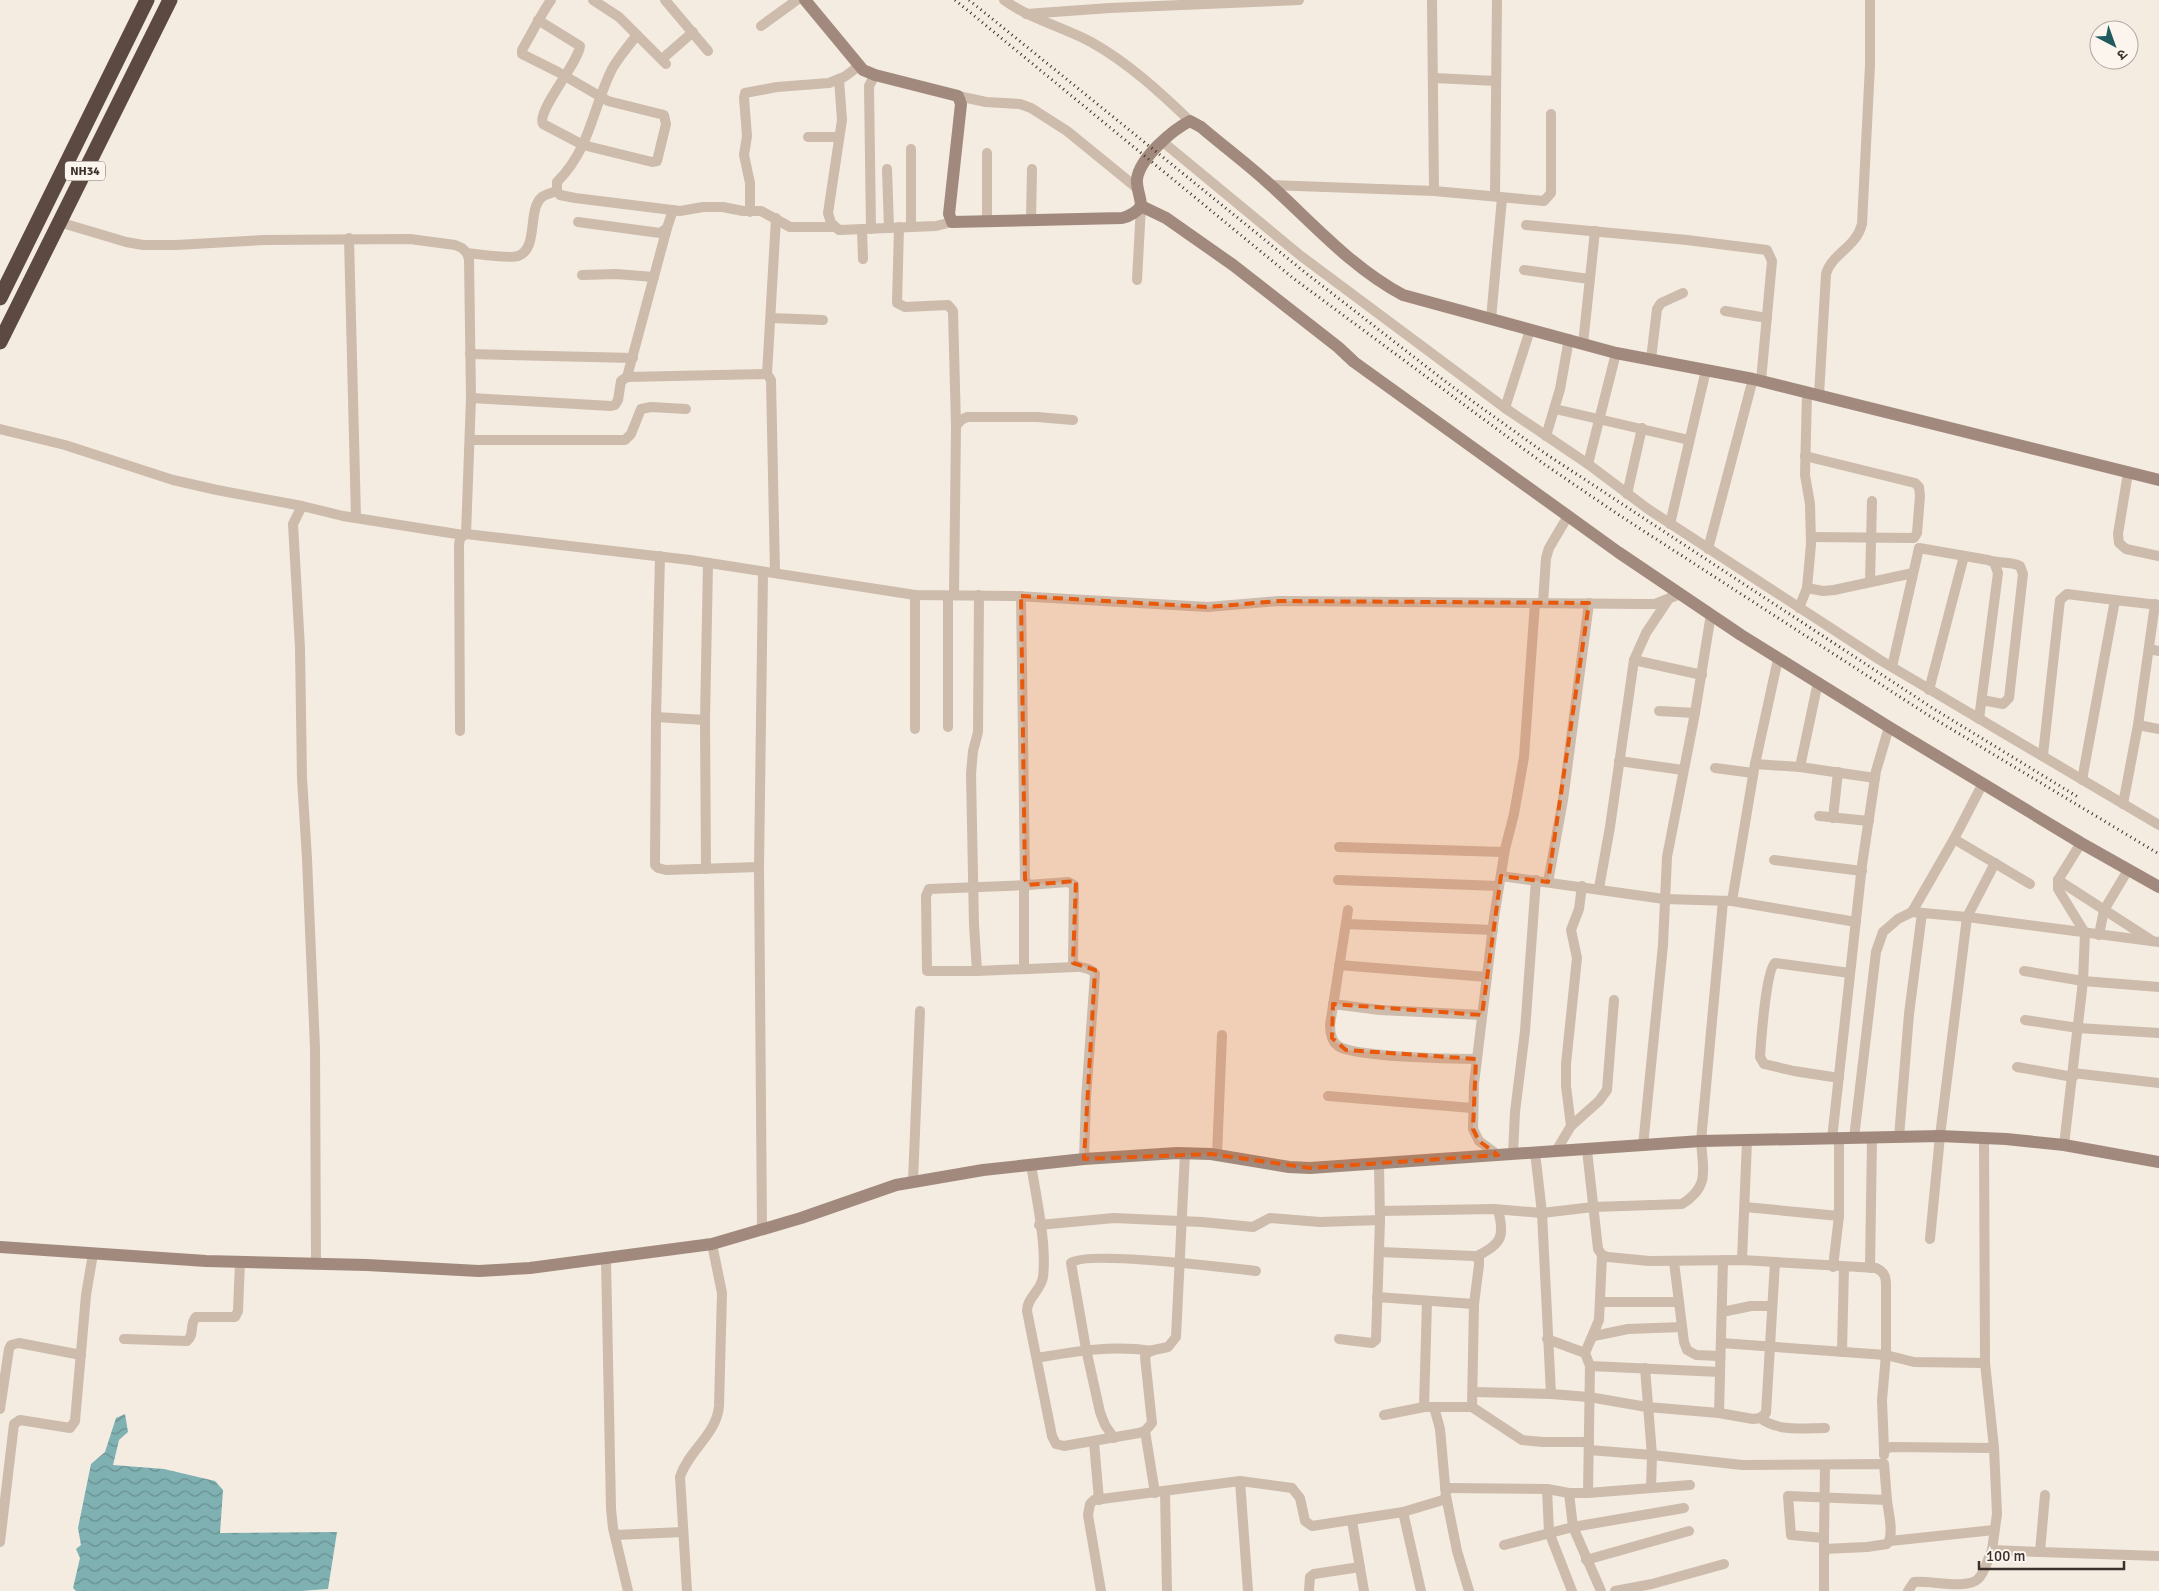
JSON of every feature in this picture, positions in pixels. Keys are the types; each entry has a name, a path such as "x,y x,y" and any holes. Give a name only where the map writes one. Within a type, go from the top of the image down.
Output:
{"highway":[{"name":"NH34","path":"0,298 147,0"},
{"name":"NH34","path":"0,342 170,0"}],"street":[{"path":"538,20 580,46 565,76 542,116 541,122 547,128 583,145 652,162 658,159 666,124 664,114 610,102 565,76 522,54 522,50 538,20 551,0"},
{"path":"593,0 619,17 664,62 693,32"},
{"path":"665,0 708,51"},
{"path":"761,26 797,0"},
{"path":"805,0 859,66 875,75 958,96 986,102 1020,104 1031,108 1067,131 1137,188"},
{"path":"1004,0 1026,14 1091,42 1108,53 1153,87 1190,121 1270,185 1361,267 1390,288 1413,298 1616,352 1757,380 2159,480"},
{"path":"1026,14 1110,8 1299,0"},
{"path":"1432,0 1434,191"},
{"path":"1491,319 1499,197 1496,81 1497,0"},
{"path":"1799,608 1807,588 1811,537 1805,456 1826,274 1830,264 1855,239 1862,224 1870,65 1870,0"},
{"path":"556,191 557,182 572,165 583,145 612,69 637,35"},
{"path":"750,212 750,183 744,155 747,136 745,93 777,87 829,83 859,66"},
{"path":"863,259 867,229 869,86 875,75"},
{"path":"1434,78 1496,81"},
{"path":"834,227 828,213 842,120 839,79"},
{"path":"952,222 949,214 961,104 958,96"},
{"path":"1270,185 1434,191 1540,202 1549,197 1551,186 1551,114"},
{"path":"1137,280 1141,206 1137,188 1138,176 1153,151 1190,121"},
{"path":"808,137 839,137"},
{"path":"1163,142 1301,256 1505,408 1588,464 1670,524 1929,690 2043,755 2159,825"},
{"path":"911,149 911,227"},
{"path":"987,153 987,222"},
{"path":"887,169 889,228"},
{"path":"1030,220 1032,169"},
{"path":"556,191 575,198 673,210 684,211 704,206 750,212 764,211 790,227 834,227 839,230 940,226 952,222 1122,218 1137,211 1141,206"},
{"path":"467,253 512,257 523,253 529,244 538,201 542,197 556,191"},
{"path":"1141,206 1166,218 1233,266 1338,347 1354,362 1680,594 1778,659 1888,727 2081,843 2159,887"},
{"path":"627,378 673,210"},
{"path":"775,573 771,380 767,374 776,218"},
{"path":"59,222 126,242 143,245 349,238 423,241 455,245 467,253 471,398 465,534 460,538 459,545 460,732"},
{"path":"578,222 660,233 667,228"},
{"path":"1526,224 1767,250 1771,256 1767,318 1757,380 1708,549"},
{"path":"900,227 897,303 905,307 948,305 952,310 956,426 948,727"},
{"path":"1584,344 1595,231"},
{"path":"349,238 356,518"},
{"path":"1524,270 1589,279"},
{"path":"582,275 616,274 654,277"},
{"path":"1651,359 1657,309 1661,303 1683,294"},
{"path":"1725,311 1767,318"},
{"path":"771,318 823,320"},
{"path":"1505,408 1530,330"},
{"path":"1546,436 1555,409 1568,339"},
{"path":"1588,464 1616,352"},
{"path":"470,354 633,358"},
{"path":"1670,524 1706,370"},
{"path":"471,398 611,406 615,405 618,400 621,381 627,378 767,374"},
{"path":"470,440 625,440 631,434 641,409 651,407 686,409"},
{"path":"1555,409 1689,440"},
{"path":"956,426 967,417 1037,417 1073,420"},
{"path":"1627,494 1642,428"},
{"path":"0,429 82,450 173,480 243,496 302,506 332,514 465,534 660,556 915,595 1020,596 1208,607 1279,601 1655,604 1680,594"},
{"path":"1805,456 1917,484 1920,490 1917,533 1914,538 1811,537"},
{"path":"2128,473 2118,534 2119,543 2126,549 2159,556"},
{"path":"1870,582 1872,502"},
{"path":"302,506 292,524 300,648 302,778 315,1048 316,1263"},
{"path":"1498,1155 1479,1141 1475,1136 1472,1123 1476,1059 1504,852 1514,814 1524,756 1539,603 1546,558 1549,548 1568,516"},
{"path":"1892,667 1916,555 1921,547 1994,562 2016,564 2020,566 2022,574 2009,698 2002,704 1982,700"},
{"path":"660,556 655,865 666,870 759,866"},
{"path":"1929,690 1964,556"},
{"path":"1979,719 1998,573 1994,562"},
{"path":"706,869 705,720 708,563"},
{"path":"762,1229 759,866 763,572"},
{"path":"1807,588 1828,590 1913,572"},
{"path":"2043,755 2060,600 2067,594 2157,605 2154,650 2123,804"},
{"path":"915,595 915,729"},
{"path":"977,972 973,887 972,760 978,732 979,595"},
{"path":"1020,596 1024,875 1026,883 1024,969"},
{"path":"1599,888 1634,660 1646,633 1668,600"},
{"path":"2082,780 2115,600"},
{"path":"1548,882 1563,800 1589,603"},
{"path":"1643,1146 1663,945 1667,857 1712,614"},
{"path":"1039,1225 1109,1218 1181,1220 1252,1227 1270,1218 1299,1222 1380,1215 1498,1210 1542,1213 1592,1207 1682,1204 1694,1196 1702,1184 1704,1175 1701,1141 1727,901 1778,659"},
{"path":"1634,660 1702,675"},
{"path":"1800,767 1818,682"},
{"path":"1658,711 1695,713"},
{"path":"656,717 705,720"},
{"path":"2138,725 2159,729"},
{"path":"1833,1267 1839,1216 1836,1139 1839,1078 1862,871 1875,778 1888,727"},
{"path":"1619,760 1683,770"},
{"path":"1715,768 1800,767 1875,778"},
{"path":"1832,818 1838,772"},
{"path":"1899,1137 1917,912 1983,783"},
{"path":"1819,816 1869,821"},
{"path":"1954,839 2030,884"},
{"path":"2064,1145 2083,981 2085,933 2058,889 2058,880 2081,843"},
{"path":"1339,847 1504,852"},
{"path":"1774,860 1862,871"},
{"path":"1930,1239 1940,1136 1967,916 1995,863"},
{"path":"2099,936 2104,910 2128,870"},
{"path":"1338,880 1536,880 1664,899 1727,901 1856,922"},
{"path":"1513,1154 1515,1112 1525,1031 1536,880"},
{"path":"2058,880 2156,942"},
{"path":"1076,966 1073,960 1074,885 1068,882 933,887 927,893 926,967 928,972 977,972 1076,966 1091,970 1095,974 1086,1099 1084,1158"},
{"path":"1571,1126 1566,1086 1566,1064 1577,958 1571,930 1579,909 1582,886"},
{"path":"1348,910 1330,1025 1334,1043 1346,1050 1365,1053 1476,1059"},
{"path":"1854,1138 1876,952 1883,932 1898,919 1917,912 1967,916 2099,936 2156,942"},
{"path":"1346,924 1493,930"},
{"path":"1839,1078 1764,1064 1760,1057 1766,996 1770,969 1775,963 1850,973"},
{"path":"1339,965 1487,977"},
{"path":"2024,971 2083,981 2159,987"},
{"path":"1556,1151 1571,1126 1599,1101 1607,1090 1614,1000"},
{"path":"1333,1004 1380,1010 1482,1015"},
{"path":"913,1181 920,1011"},
{"path":"2024,1020 2078,1028 2159,1033"},
{"path":"1217,1154 1222,1035"},
{"path":"2017,1067 2073,1075 2159,1083"},
{"path":"1328,1096 1472,1108"},
{"path":"0,1247 240,1262 316,1263 479,1271 564,1265 712,1244 801,1218 855,1197 913,1181 1084,1158 1185,1153 1217,1154 1290,1167 1310,1168 1379,1165 1701,1141 1940,1136 2006,1139 2064,1145 2159,1162"},
{"path":"1870,1268 1872,1138"},
{"path":"1908,1591 1914,1582 1920,1581 1967,1587 1979,1579 1992,1550 1997,1514 1994,1448 1985,1363 1984,1138"},
{"path":"1742,1260 1747,1141"},
{"path":"1585,1353 1594,1336 1599,1320 1602,1255 1598,1249 1592,1207 1587,1150"},
{"path":"1535,1152 1542,1213 1551,1394"},
{"path":"1031,1164 1043,1276 1042,1284 1030,1298 1027,1306 1052,1436 1056,1444 1064,1446 1094,1442 1145,1431 1152,1423 1153,1418 1144,1357 1147,1352 1168,1347 1176,1337 1185,1153"},
{"path":"1339,1339 1374,1342 1376,1337 1380,1252 1379,1165"},
{"path":"1745,1207 1839,1216"},
{"path":"1380,1252 1477,1256 1491,1248 1500,1238 1502,1229 1498,1210"},
{"path":"687,1591 680,1477 715,1421 719,1411 722,1293 712,1244"},
{"path":"0,1542 14,1424 20,1420 72,1427 75,1422 86,1295 92,1254"},
{"path":"1602,1255 1674,1262 1742,1260 1870,1268 1881,1271 1886,1276 1886,1355 1882,1400 1884,1464 1890,1541"},
{"path":"1472,1407 1474,1304 1479,1265 1477,1256"},
{"path":"606,1258 610,1509 628,1591"},
{"path":"1114,1438 1103,1421 1100,1412 1071,1268 1074,1261 1105,1258 1256,1271"},
{"path":"1719,1413 1723,1260"},
{"path":"124,1339 187,1342 191,1337 193,1321 196,1317 235,1317 238,1311 240,1262"},
{"path":"1674,1262 1682,1327 1687,1350 1696,1355 1720,1356"},
{"path":"1473,1392 1589,1397 1646,1407 1719,1413 1753,1419 1760,1418 1766,1413 1774,1262"},
{"path":"1842,1352 1844,1267"},
{"path":"1377,1297 1474,1304"},
{"path":"1427,1301 1429,1407 1440,1429 1446,1492 1457,1552 1469,1591"},
{"path":"1600,1302 1679,1302"},
{"path":"1722,1312 1751,1306 1772,1306"},
{"path":"1594,1336 1628,1329 1682,1327"},
{"path":"1547,1339 1585,1353 1590,1366 1588,1493"},
{"path":"0,1409 11,1345 18,1343 82,1355"},
{"path":"1721,1343 1886,1355 1914,1362 1985,1363"},
{"path":"1037,1358 1086,1349 1131,1348 1152,1351"},
{"path":"1590,1366 1720,1372"},
{"path":"1645,1368 1646,1407 1652,1455 1651,1488"},
{"path":"1384,1414 1429,1407 1472,1407 1522,1440 1589,1446 1742,1465 1884,1464"},
{"path":"1760,1418 1774,1426 1784,1428 1825,1428"},
{"path":"1145,1431 1160,1492 1167,1591"},
{"path":"1094,1442 1099,1500"},
{"path":"1884,1450 1891,1447 1994,1448"},
{"path":"1824,1591 1825,1465"},
{"path":"1101,1591 1088,1515 1090,1504 1099,1500 1240,1481 1292,1488 1300,1498 1305,1521 1312,1526 1404,1512 1443,1500 1446,1492"},
{"path":"1240,1481 1248,1591"},
{"path":"1446,1492 1547,1489 1569,1493 1588,1493 1690,1485"},
{"path":"1547,1489 1549,1532 1572,1591"},
{"path":"1569,1493 1573,1527 1601,1591"},
{"path":"2040,1552 2045,1495"},
{"path":"1824,1538 1791,1536 1788,1496 1887,1500"},
{"path":"1504,1545 1573,1527 1684,1508"},
{"path":"1404,1512 1421,1591"},
{"path":"1352,1521 1364,1591"},
{"path":"1824,1549 1866,1547 1887,1544 1890,1541 1994,1530"},
{"path":"615,1535 683,1532"},
{"path":"1586,1560 1689,1532"},
{"path":"1992,1550 2159,1556"},
{"path":"1615,1591 1652,1584 1724,1564"},
{"path":"1309,1591 1310,1577 1314,1574 1360,1567"}],"highlighted area":[{"path":"1021,596 1208,607 1279,601 1589,603 1548,882 1501,876 1482,1015 1333,1004 1332,1038 1346,1050 1476,1059 1473,1129 1479,1141 1498,1155 1310,1168 1211,1154 1084,1159 1095,970 1073,963 1076,881 1028,885 1025,879"}],"water":[{"path":"125,1414 128,1432 119,1440 113,1465 164,1469 215,1481 223,1490 220,1533 337,1532 328,1589 300,1591 76,1591 73,1588 80,1558 76,1549 81,1545 78,1528 91,1464 105,1452 116,1418"}],"railway":[{"path":"955,0 1293,278 1544,464 1619,515 1928,715 2159,854"},
{"path":"969,0 1302,270 1450,385 1546,454 1934,709 2078,797"}]}
